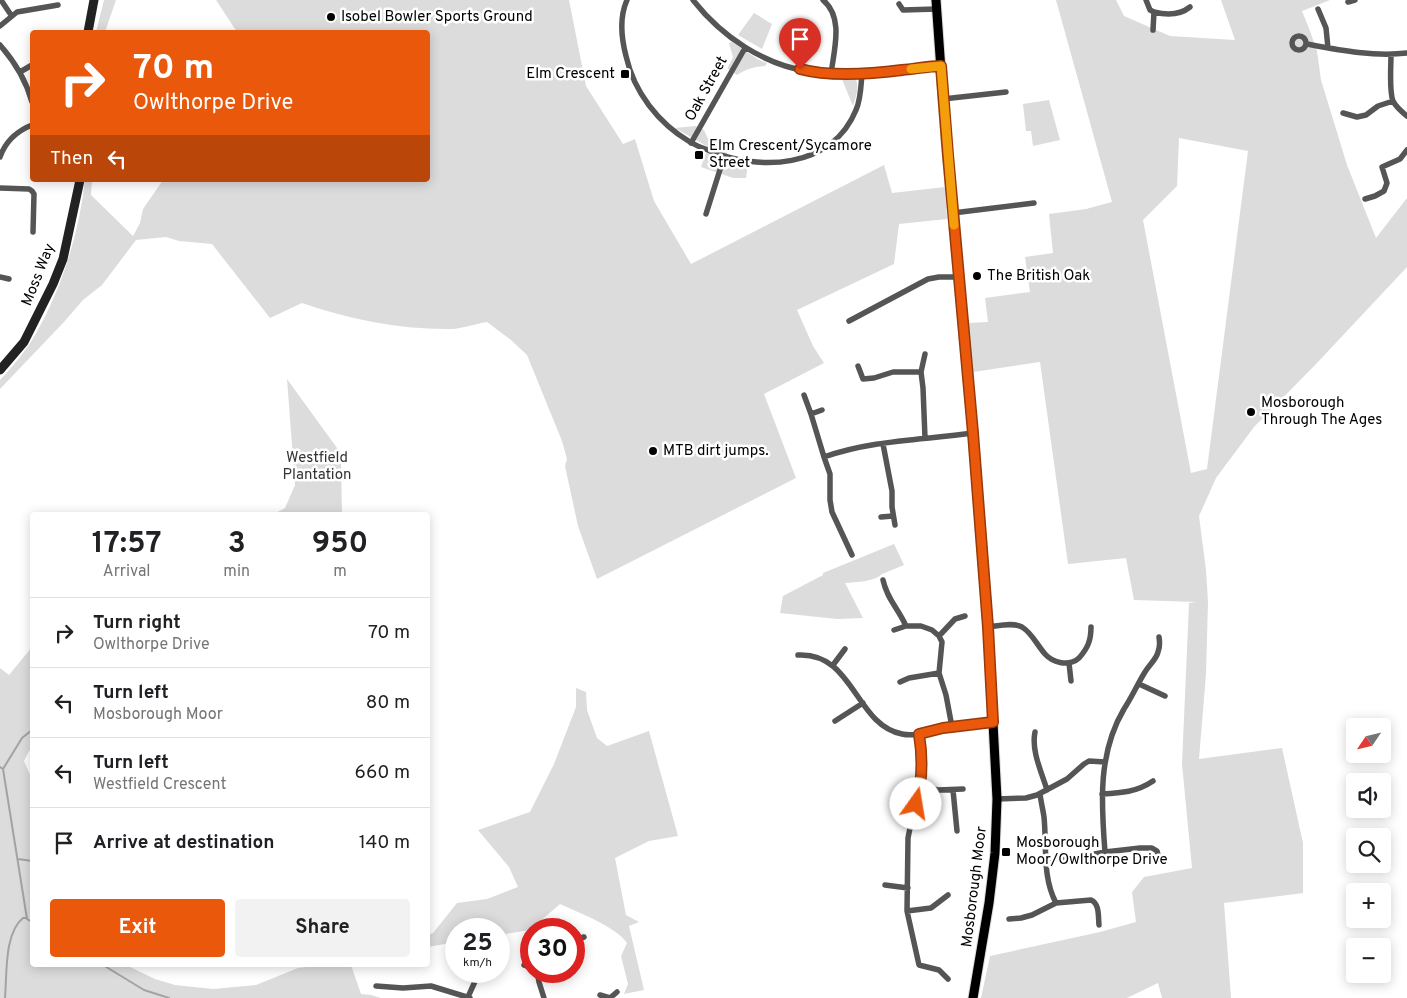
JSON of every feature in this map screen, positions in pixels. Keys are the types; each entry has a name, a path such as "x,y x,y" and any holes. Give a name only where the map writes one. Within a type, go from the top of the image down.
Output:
{"main road":[{"name":"Mosborough Moor","path":"936,4 988,627 996,799 995,852 989,903 973,998"}],"street":[{"path":"2,0 12,15"},
{"path":"88,30 94,0"},
{"path":"627,0 621,28 626,58 632,76 645,100 655,113 675,132 691,143 724,157 760,163 776,162 804,157 822,149 838,137 851,120 858,103 862,73"},
{"path":"693,0 711,21 745,48 768,59 810,72 831,74 862,73 941,66"},
{"path":"823,0 830,6 837,24 831,74"},
{"path":"1146,0 1150,10 1154,12 1175,14 1185,11 1190,7"},
{"path":"1348,2 1355,0"},
{"path":"899,4 903,10 936,4"},
{"path":"0,26 12,15 24,10 58,5"},
{"path":"1318,9 1326,28 1328,48"},
{"path":"1153,30 1154,12"},
{"path":"1307,44 1391,55 1407,53"},
{"path":"0,45 20,72 30,94"},
{"name":"Oak Street","path":"691,143 745,48"},
{"path":"1391,55 1393,101 1407,116"},
{"path":"20,72 30,66"},
{"path":"943,99 1006,92"},
{"path":"1343,113 1357,117 1366,115 1378,106 1393,101"},
{"path":"0,157 4,146 14,135 30,127"},
{"path":"1365,198 1375,196 1384,191 1387,184 1382,167 1400,159 1407,150"},
{"path":"706,214 724,157"},
{"name":"Moss Way","path":"0,370 24,342 53,284 63,259 80,182"},
{"path":"0,188 29,189 32,191 34,194 33,232"},
{"path":"953,213 1034,204"},
{"path":"0,277 9,279"},
{"path":"849,321 928,280 939,277 958,277"},
{"path":"924,354 921,372 925,438"},
{"path":"858,366 863,379 874,378 893,372 921,372"},
{"path":"804,395 830,474 832,512 852,555"},
{"path":"811,414 822,410"},
{"path":"824,457 855,448 973,433"},
{"path":"883,444 892,492 895,525"},
{"path":"881,517 893,516"},
{"path":"883,580 885,592 900,613 906,626"},
{"path":"939,636 955,620 965,616"},
{"path":"988,627 1016,625 1023,628 1046,655 1062,663 1076,660 1088,648 1091,627"},
{"path":"894,630 906,626 920,626 932,630 939,636 942,642 939,673 946,695 952,727"},
{"path":"1105,852 1102,794 1105,762 1118,720 1144,673 1158,655 1159,638"},
{"path":"833,665 845,649"},
{"path":"798,654 823,659 833,665 842,673 862,703 878,722 890,730 902,734 919,734 952,727 993,722"},
{"path":"1069,663 1071,681"},
{"path":"900,682 909,678 939,673"},
{"path":"1139,684 1165,696"},
{"path":"835,721 862,703"},
{"path":"1035,732 1035,751 1047,790"},
{"path":"919,734 922,762 921,786 908,838 907,911 919,965 939,970 948,979"},
{"path":"996,799 1026,798 1040,794 1067,780 1088,761 1105,762"},
{"path":"1102,794 1126,793 1153,781"},
{"path":"921,786 938,790 963,789"},
{"path":"953,790 957,831"},
{"path":"1040,794 1044,816 1045,858 1048,882 1056,903"},
{"path":"1045,858 1069,860 1105,852 1152,848 1157,851 1159,859"},
{"path":"885,885 908,888"},
{"path":"907,911 931,908 948,895"},
{"path":"1009,919 1032,915 1056,903 1094,901 1097,906 1098,925"},
{"path":"376,986 403,988 431,986 469,998 475,983"},
{"path":"539,983 544,998"},
{"path":"600,995 610,998 617,992"}],"green space":[{"path":"104,0 116,0 106,30 96,30"},
{"path":"216,0 569,0 586,86 623,144 635,139 654,201 691,264 884,165 892,193 945,187 947,219 899,224 894,264 797,310 813,346 824,363 764,394 796,478 597,579 578,526 565,466 567,459 562,441 527,355 487,322 461,328 428,329 373,322 337,314 302,303 270,318 212,244 179,241 166,237 136,240 102,285 83,300 0,389 0,380 19,359 31,341 45,317 61,280 74,240 85,182 92,182 91,195 133,236 140,223 143,209 162,182 430,182 430,30 236,30"},
{"path":"1056,0 1116,0 1124,16 1170,36 1235,40 1221,0 1330,0 1302,11 1317,51 1321,80 1347,165 1376,238 1407,198 1407,267 1254,427 1216,478 1199,516 1208,602 1206,674 1199,759 1282,748 1303,843 1303,893 1224,903 1231,998 1162,998 1158,983 1127,998 981,998 990,956 1100,932 1136,922 1132,892 1144,877 1192,868 1182,764 1189,603 1197,602 1134,600 1126,558 1068,564 1040,362 973,372 968,323 988,322 985,298 1030,292 1025,257 1053,253 1049,214 1086,209 1112,202","holes":["1179,138 1248,151 1207,469 1191,473 1143,220 1177,186"]},
{"path":"754,13 772,24 762,49 738,35"},
{"path":"732,42 759,60 767,63 765,66 750,69 737,75 728,69 733,57 729,43"},
{"path":"841,77 855,78 857,92 853,106"},
{"path":"1049,100 1060,140 1033,146 1031,131 1026,131 1023,104"},
{"path":"695,126 704,130 711,145 726,151 731,162 748,165 746,178 733,178 701,167 708,147 675,128"},
{"name":"Westfield Plantation","path":"287,379 337,448 341,463 342,512 278,512 285,508 295,485"},
{"path":"894,544 904,565 870,580 845,583 863,618 837,619 780,613 783,596 823,575 823,573"},
{"path":"30,649 30,750 24,761 30,774 30,967 130,967 155,979 175,985 213,989 256,985 298,968 352,967 361,994 381,998 0,998 0,668 9,675"},
{"path":"576,688 586,692 587,710 597,738 607,746 649,731 678,836 649,841 615,858 626,915 639,922 629,926 644,990 624,994 628,984 621,956 627,943 606,926 560,904 544,918 520,918 520,932 510,933 510,918 445,918 457,903 487,899 518,887 509,867 478,830 530,812 554,764 576,707"},
{"path":"445,918 445,944 430,947 430,934"}],"waterway":[{"path":"3,769 22,738 30,732"},
{"path":"0,767 3,769 27,919 30,921"},
{"path":"18,859 30,861"},
{"path":"5,998 9,944 17,925 23,918 26,918"},
{"path":"106,967 144,990 169,998"}],"slow traffic":[{"path":"911,69 941,66 954,225"}],"place":[{"name":"Isobel Bowler Sports Ground","path":"331,17"},
{"name":"Elm Crescent","path":"625,74"},
{"name":"Elm Crescent/Sycamore Street","path":"699,155"},
{"name":"The British Oak","path":"977,276"},
{"name":"Mosborough Through The Ages","path":"1251,412"},
{"name":"MTB dirt jumps.","path":"653,451"},
{"name":"Mosborough Moor/Owlthorpe Drive","path":"1006,852"}],"route":[{"path":"800,69 831,74 941,66 973,433 988,627 993,722 943,728 919,734 922,762 921,786 916,804"}]}
